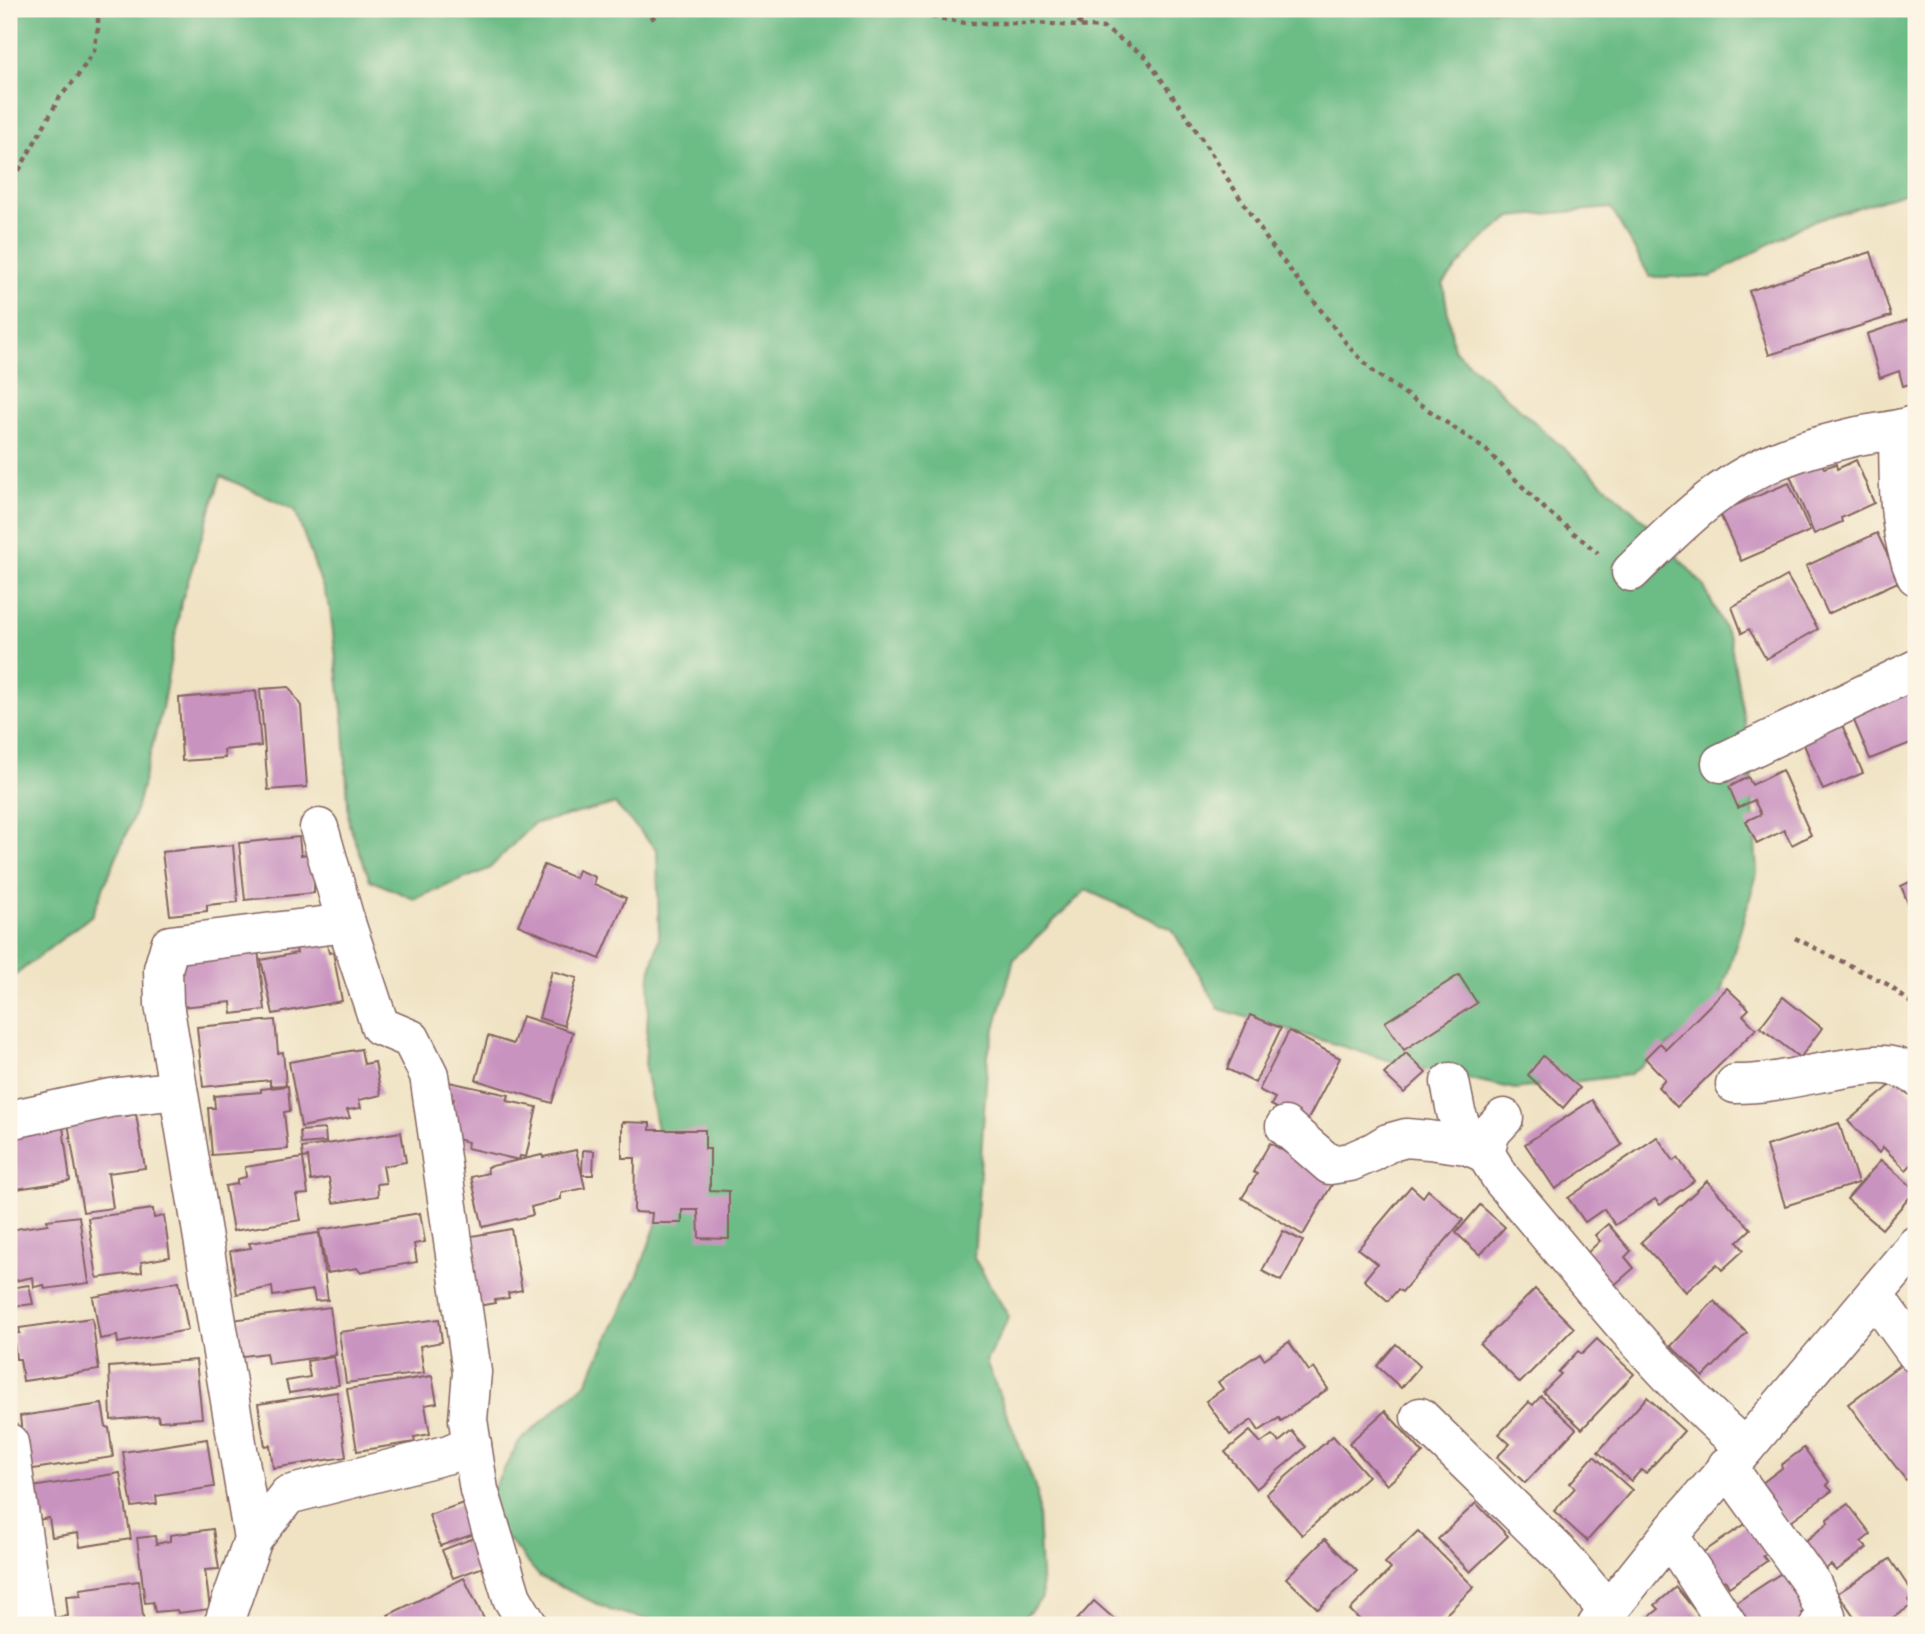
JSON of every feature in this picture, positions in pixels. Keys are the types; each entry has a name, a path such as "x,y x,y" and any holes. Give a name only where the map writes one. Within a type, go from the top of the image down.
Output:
{"street":[{"path":"1631,572 1689,514 1744,476 1795,453 1907,427 1899,513 1916,576"},
{"path":"1721,763 1916,669"},
{"path":"319,828 346,923 380,1026 411,1039 429,1075 472,1372 468,1420 479,1490 512,1598 528,1625"},
{"path":"253,1539 177,1090 164,1004 163,969 170,945 346,923"},
{"path":"1735,1084 1757,1084 1877,1064 1905,1069 1916,1076"},
{"path":"1450,1082 1463,1131 1485,1153 1502,1180 1648,1352 1727,1433 1736,1457 1821,1599 1826,1615 1819,1625"},
{"path":"9,1120 110,1098 177,1090"},
{"path":"1485,1153 1491,1132 1504,1118"},
{"path":"1285,1126 1330,1165 1349,1162 1388,1143 1406,1138 1466,1146 1485,1153"},
{"path":"1420,1417 1562,1556 1602,1618 1669,1535 1916,1245"},
{"path":"1874,1295 1916,1353"},
{"path":"9,1444 36,1625"},
{"path":"223,1625 253,1539 288,1495 449,1454 472,1444"},
{"path":"1669,1535 1728,1625"}],"path":[{"path":"9,188 60,97 94,51 98,9"},
{"path":"651,19 664,9"},
{"path":"913,9 932,17 966,23 1104,28 1145,56 1268,242 1326,319 1374,373 1486,450 1557,519 1625,576 1631,572"},
{"path":"1078,25 1091,9"},
{"path":"1795,937 1887,984 1916,1007"}],"green space":[{"path":"9,9 1916,9 1916,189 1805,224 1711,277 1650,277 1611,208 1511,217 1476,245 1443,284 1454,350 1649,525 1703,585 1730,639 1750,753 1757,874 1717,1008 1629,1075 1515,1089 1394,1062 1219,1009 1172,929 1086,890 1014,959 988,1054 974,1258 1009,1317 986,1361 1037,1491 1042,1598 1017,1625 666,1624 610,1610 540,1577 482,1509 519,1442 587,1382 638,1275 657,1222 659,1140 645,1068 650,975 659,938 657,850 615,804 533,824 489,869 414,899 370,880 349,824 344,727 330,608 295,510 221,476 181,603 162,708 136,810 92,915 9,980"}],"building":[{"path":"1871,252 1891,316 1769,355 1749,291"},
{"path":"1914,318 1916,382 1903,386 1899,371 1880,378 1867,334"},
{"path":"1856,460 1874,503 1841,518 1842,522 1814,534 1790,476 1821,462 1824,468 1836,464 1837,469"},
{"path":"1789,483 1810,531 1741,561 1719,512"},
{"path":"1877,533 1900,581 1828,614 1806,566"},
{"path":"1787,576 1818,629 1766,659 1749,629 1742,633 1732,607"},
{"path":"1916,684 1916,743 1870,759 1850,711"},
{"path":"289,687 301,706 307,787 268,790 260,689"},
{"path":"256,691 261,746 224,750 225,758 182,761 179,698"},
{"path":"1839,718 1863,773 1823,790 1800,735"},
{"path":"1782,770 1811,835 1792,845 1784,830 1757,844 1746,821 1761,814 1754,800 1738,808 1729,787 1748,777 1752,785"},
{"path":"299,837 301,855 315,853 314,893 245,900 239,843"},
{"path":"233,845 238,902 207,905 207,911 170,915 162,852"},
{"path":"544,865 575,878 578,870 595,877 594,884 626,898 600,959 518,925"},
{"path":"1916,879 1916,923 1901,886"},
{"path":"325,936 329,953 333,952 342,1001 273,1014 261,960 297,953 294,941"},
{"path":"258,950 265,1010 232,1014 231,1002 181,1007 176,959"},
{"path":"552,971 577,978 564,1021 565,1026 539,1018"},
{"path":"1459,975 1477,1003 1404,1050 1385,1022"},
{"path":"1727,988 1749,1009 1743,1015 1756,1029 1677,1107 1658,1087 1665,1079 1645,1058 1660,1043 1666,1049"},
{"path":"1783,997 1822,1028 1800,1058 1760,1027"},
{"path":"1250,1015 1281,1028 1255,1083 1227,1069"},
{"path":"522,1016 573,1032 552,1103 476,1080 488,1036 513,1044"},
{"path":"275,1020 278,1053 283,1052 286,1085 270,1086 270,1080 203,1087 197,1027"},
{"path":"1289,1031 1340,1058 1306,1123 1271,1105 1275,1098 1259,1090"},
{"path":"361,1049 364,1064 375,1062 381,1095 359,1100 361,1108 347,1110 350,1118 301,1127 289,1062"},
{"path":"1406,1053 1426,1073 1404,1093 1384,1074"},
{"path":"1543,1056 1580,1088 1563,1108 1528,1075"},
{"path":"1898,1079 1916,1096 1916,1167 1913,1163 1906,1170 1883,1147 1879,1153 1848,1121"},
{"path":"449,1082 509,1095 507,1101 537,1107 526,1157 520,1156 519,1160 467,1148 468,1142 452,1138 447,1132 454,1099 446,1097"},
{"path":"288,1086 290,1111 284,1112 288,1149 212,1155 208,1108 215,1108 214,1096 261,1092 261,1089"},
{"path":"1592,1100 1622,1145 1555,1189 1525,1144"},
{"path":"136,1114 145,1168 108,1173 113,1208 83,1212 68,1123"},
{"path":"62,1119 70,1181 16,1189 16,1185 9,1186 9,1127"},
{"path":"622,1122 650,1123 650,1130 705,1130 705,1149 710,1149 710,1190 729,1191 729,1239 699,1238 698,1210 682,1210 682,1223 651,1223 652,1213 634,1212 635,1158 622,1158"},
{"path":"1839,1123 1858,1183 1785,1206 1766,1146"},
{"path":"325,1129 326,1142 301,1144 300,1131"},
{"path":"401,1132 406,1162 383,1166 386,1183 377,1184 378,1196 333,1203 329,1178 311,1181 308,1157 303,1158 302,1148"},
{"path":"1657,1137 1674,1161 1678,1158 1694,1181 1660,1205 1655,1199 1615,1225 1604,1209 1585,1222 1568,1198"},
{"path":"1270,1143 1334,1181 1303,1235 1242,1198 1257,1174 1253,1172"},
{"path":"576,1150 585,1188 561,1193 561,1199 531,1207 533,1215 483,1227 471,1177 488,1173 487,1167"},
{"path":"583,1150 594,1151 593,1175 582,1175"},
{"path":"303,1158 308,1194 296,1195 301,1220 233,1231 225,1186 237,1184 237,1179 246,1177 245,1167"},
{"path":"1881,1160 1916,1190 1882,1229 1847,1199"},
{"path":"1707,1181 1751,1229 1737,1242 1744,1250 1722,1270 1717,1264 1686,1292 1641,1242"},
{"path":"1411,1186 1423,1197 1428,1190 1463,1220 1402,1292 1398,1289 1388,1301 1364,1280 1377,1264 1358,1249"},
{"path":"1480,1205 1505,1227 1480,1255 1456,1233"},
{"path":"153,1209 154,1218 164,1216 170,1257 141,1262 142,1272 97,1278 88,1218"},
{"path":"420,1213 425,1242 414,1244 417,1262 360,1272 357,1268 327,1273 319,1230"},
{"path":"79,1216 89,1283 45,1289 44,1285 34,1287 33,1277 9,1282 9,1230 48,1224 47,1220"},
{"path":"1608,1224 1631,1251 1625,1257 1634,1268 1612,1287 1585,1255 1600,1241 1595,1235"},
{"path":"511,1229 522,1290 508,1293 509,1298 494,1300 495,1303 472,1307 461,1238"},
{"path":"1283,1231 1303,1241 1281,1281 1262,1271"},
{"path":"319,1233 328,1300 315,1301 313,1290 273,1296 272,1287 237,1294 230,1251 251,1248 249,1243"},
{"path":"179,1281 188,1330 118,1343 117,1336 100,1339 93,1297"},
{"path":"29,1285 33,1304 9,1307 9,1288"},
{"path":"1535,1289 1574,1328 1520,1383 1480,1344"},
{"path":"1714,1301 1747,1333 1703,1377 1671,1346"},
{"path":"330,1307 336,1355 268,1364 266,1353 229,1358 224,1321"},
{"path":"92,1318 99,1370 23,1381 20,1359 16,1359 13,1334 20,1333 19,1328"},
{"path":"439,1319 442,1342 420,1346 424,1373 346,1383 339,1332"},
{"path":"1597,1339 1634,1374 1582,1429 1543,1392 1578,1351 1582,1354"},
{"path":"1289,1342 1309,1371 1314,1368 1328,1389 1281,1421 1279,1418 1259,1431 1252,1420 1230,1435 1206,1401 1223,1389 1218,1382 1260,1353 1264,1359"},
{"path":"1396,1344 1420,1366 1401,1388 1377,1366"},
{"path":"334,1357 339,1385 289,1393 286,1381 310,1377 307,1361"},
{"path":"196,1360 202,1418 159,1421 158,1416 111,1420 109,1367"},
{"path":"1901,1364 1916,1384 1916,1472 1906,1480 1848,1404"},
{"path":"432,1376 437,1403 425,1405 430,1434 414,1437 415,1442 357,1451 347,1389"},
{"path":"337,1392 346,1457 273,1468 270,1445 265,1446 258,1404"},
{"path":"1541,1396 1576,1429 1525,1483 1497,1457 1510,1444 1499,1434 1529,1402 1533,1405"},
{"path":"1647,1397 1684,1431 1646,1473 1641,1470 1631,1481 1598,1452"},
{"path":"102,1404 113,1457 26,1470 20,1416"},
{"path":"1385,1411 1423,1453 1387,1485 1349,1443"},
{"path":"1250,1431 1261,1443 1272,1435 1279,1442 1292,1431 1306,1447 1256,1489 1225,1452"},
{"path":"1333,1436 1368,1476 1302,1535 1266,1494"},
{"path":"207,1439 214,1487 156,1496 157,1504 132,1507 123,1452"},
{"path":"1804,1448 1829,1482 1826,1485 1832,1491 1788,1523 1757,1487"},
{"path":"1594,1456 1632,1490 1587,1541 1554,1511 1575,1488 1570,1483"},
{"path":"120,1473 131,1539 80,1547 78,1533 52,1537 49,1518 37,1520 32,1487"},
{"path":"466,1502 477,1533 440,1546 429,1515"},
{"path":"1476,1503 1508,1536 1470,1572 1438,1539"},
{"path":"1848,1504 1871,1534 1861,1542 1867,1548 1836,1571 1831,1565 1824,1570 1804,1542 1828,1523 1827,1519"},
{"path":"1750,1521 1770,1552 1763,1556 1767,1561 1729,1587 1725,1580 1719,1584 1699,1555"},
{"path":"213,1529 219,1569 205,1570 210,1609 178,1613 177,1610 155,1612 153,1602 145,1603 137,1538 155,1536 156,1544 170,1541 170,1535"},
{"path":"1418,1531 1474,1587 1435,1625 1365,1625 1350,1610 1391,1569 1385,1563"},
{"path":"482,1535 492,1564 453,1578 442,1550"},
{"path":"1325,1539 1357,1571 1318,1609 1286,1578"},
{"path":"1890,1559 1914,1595 1908,1600 1911,1606 1881,1625 1860,1625 1838,1593"},
{"path":"1786,1570 1810,1607 1802,1613 1805,1617 1791,1625 1747,1625 1734,1604"},
{"path":"464,1578 486,1623 393,1625 388,1615"},
{"path":"139,1581 144,1625 49,1625 48,1619 68,1616 66,1596 81,1595 80,1589"},
{"path":"1676,1587 1707,1625 1647,1625 1644,1621 1659,1609 1655,1605"},
{"path":"1094,1601 1121,1625 1079,1625 1075,1622"}]}
